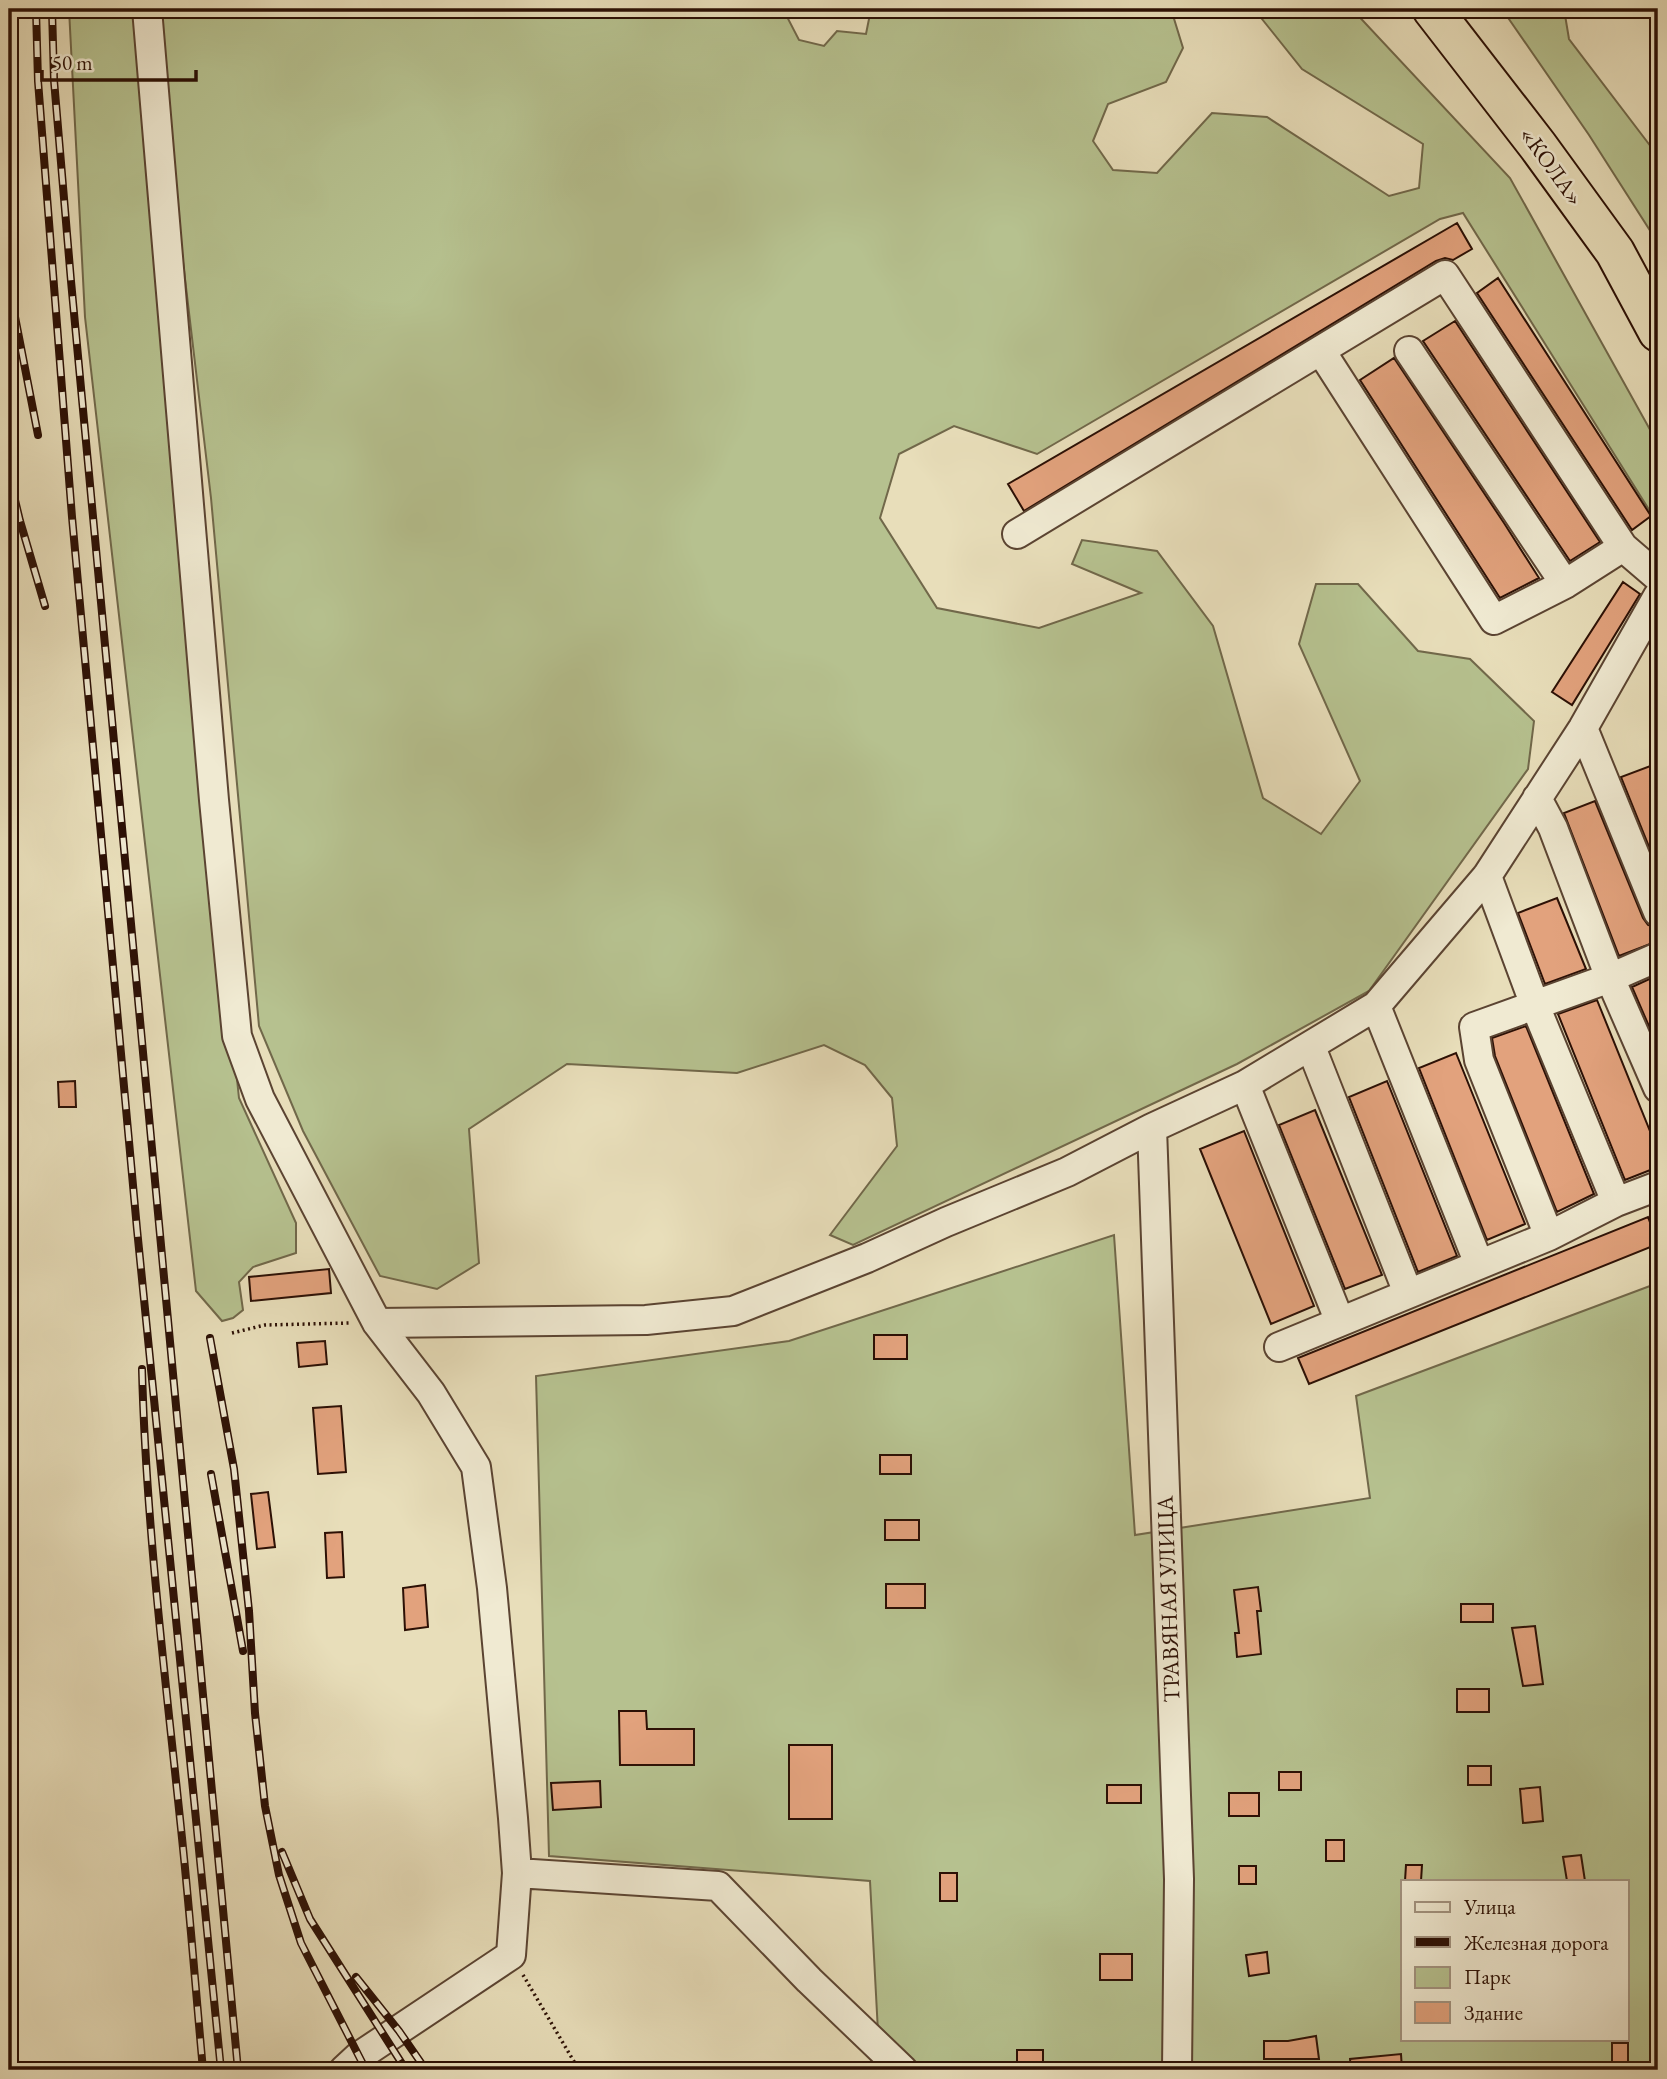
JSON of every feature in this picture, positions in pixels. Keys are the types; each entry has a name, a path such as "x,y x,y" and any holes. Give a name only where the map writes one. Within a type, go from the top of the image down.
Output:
{"highway":[{"name":"«КОЛА»","path":"1432,9 1538,146 1615,252 1658,332"}],"street":[{"path":"147,9 212,787 237,1036 260,1098 377,1323 431,1393 476,1467 492,1588 517,1873 511,1955 351,2064"},
{"path":"1017,534 1445,275 1623,547 1658,577"},
{"path":"1321,351 1494,620 1565,584 1623,547"},
{"path":"1409,351 1565,584"},
{"path":"377,1323 646,1320 733,1311 867,1258 1067,1172 1152,1128 1245,1085 1376,1006 1487,876 1583,728 1658,596"},
{"path":"1583,728 1658,912"},
{"path":"1537,798 1553,828 1610,978 1658,1088"},
{"path":"1487,876 1534,1003 1616,1202"},
{"path":"1549,1236 1479,1060 1474,1027 1534,1003 1610,978 1658,957"},
{"path":"1376,1006 1479,1265"},
{"path":"1311,1047 1408,1293"},
{"path":"1245,1085 1340,1322"},
{"name":"ТРАВЯНАЯ УЛИЦА","path":"1152,1128 1179,1878 1177,2070"},
{"path":"1279,1347 1549,1236 1616,1202 1658,1186"},
{"path":"517,1873 718,1886 809,1980 903,2070"}],"path":[{"path":"232,1333 265,1325 377,1323"},
{"path":"511,1955 579,2070"}],"green space":[{"path":"69,9 134,9 186,595 239,1098 296,1223 296,1253 253,1267 239,1282 243,1310 233,1318 222,1321 196,1291 85,317"},
{"path":"153,9 783,9 799,40 824,46 837,31 866,34 871,9 1171,9 1183,48 1166,82 1108,104 1093,141 1113,170 1157,173 1212,113 1267,117 1389,196 1419,188 1423,144 1302,69 1254,9 1352,9 1510,178 1658,444 1658,524 1463,213 1440,219 1037,454 954,426 899,454 880,518 937,608 1039,628 1141,593 1072,564 1082,540 1157,551 1213,626 1263,798 1321,834 1360,781 1299,644 1316,584 1358,584 1418,651 1470,659 1534,721 1528,769 1369,991 1237,1064 853,1245 830,1235 897,1146 892,1098 865,1065 824,1045 737,1073 567,1064 469,1129 479,1263 437,1289 380,1276 303,1131 259,1026 211,498"},
{"path":"1502,9 1564,9 1569,39 1658,156 1658,243 1589,135"},
{"path":"1114,1235 1135,1535 1370,1498 1356,1396 1658,1283 1658,2070 880,2070 870,1881 549,1856 536,1376 789,1341"}],"building":[{"path":"1457,223 1472,249 1453,260 1445,258 1436,261 1024,511 1008,484"},
{"path":"1498,278 1651,516 1632,530 1477,293"},
{"path":"1455,321 1600,542 1570,561 1423,341"},
{"path":"1394,358 1539,578 1500,598 1360,380"},
{"path":"1623,582 1640,594 1572,705 1552,692"},
{"path":"1653,765 1658,778 1658,869 1621,777"},
{"path":"1595,801 1643,918 1648,925 1658,928 1658,941 1619,956 1564,813"},
{"path":"1557,898 1586,969 1545,984 1518,913"},
{"path":"1658,975 1658,1047 1632,987"},
{"path":"1597,1000 1658,1151 1658,1167 1625,1180 1558,1014"},
{"path":"1526,1026 1594,1194 1557,1212 1495,1056 1492,1038"},
{"path":"1456,1053 1525,1224 1487,1240 1419,1068"},
{"path":"75,1081 76,1107 59,1107 58,1082"},
{"path":"1387,1081 1457,1256 1418,1272 1349,1097"},
{"path":"1315,1110 1382,1275 1345,1289 1279,1125"},
{"path":"1244,1131 1314,1306 1271,1324 1200,1149"},
{"path":"1648,1217 1658,1244 1309,1384 1298,1358"},
{"path":"329,1269 331,1293 251,1301 249,1277"},
{"path":"874,1335 907,1335 907,1359 874,1359"},
{"path":"325,1341 327,1364 299,1367 297,1343"},
{"path":"341,1406 346,1472 318,1474 313,1408"},
{"path":"880,1455 911,1455 911,1474 880,1474"},
{"path":"268,1492 275,1547 257,1549 251,1494"},
{"path":"885,1520 919,1520 919,1540 885,1540"},
{"path":"342,1532 344,1577 327,1578 325,1533"},
{"path":"886,1584 925,1584 925,1608 886,1608"},
{"path":"425,1585 428,1627 405,1630 403,1588"},
{"path":"1258,1587 1261,1654 1237,1657 1235,1633 1239,1633 1234,1590"},
{"path":"1461,1604 1493,1604 1493,1622 1461,1622"},
{"path":"1535,1626 1543,1684 1523,1686 1512,1628"},
{"path":"1457,1689 1489,1689 1489,1712 1457,1712"},
{"path":"619,1711 646,1711 647,1729 694,1729 694,1765 620,1765"},
{"path":"789,1745 832,1745 832,1819 789,1819"},
{"path":"1468,1766 1491,1766 1491,1785 1468,1785"},
{"path":"1279,1772 1301,1772 1301,1790 1279,1790"},
{"path":"600,1781 601,1807 553,1810 551,1783"},
{"path":"1107,1785 1141,1785 1141,1803 1107,1803"},
{"path":"1540,1787 1543,1821 1523,1823 1520,1789"},
{"path":"1229,1793 1259,1793 1259,1816 1229,1816"},
{"path":"1326,1840 1344,1840 1344,1861 1326,1861"},
{"path":"1581,1855 1585,1880 1567,1880 1563,1857"},
{"path":"1406,1865 1422,1865 1421,1880 1405,1880"},
{"path":"1239,1866 1256,1866 1256,1884 1239,1884"},
{"path":"940,1873 957,1873 957,1901 940,1901"},
{"path":"1267,1952 1269,1973 1249,1976 1246,1955"},
{"path":"1100,1954 1132,1954 1132,1980 1100,1980"},
{"path":"1316,2036 1319,2059 1264,2059 1264,2041 1288,2041"},
{"path":"1612,2043 1628,2043 1628,2062 1612,2062"},
{"path":"1017,2050 1043,2050 1043,2070 1017,2070"},
{"path":"1401,2054 1402,2070 1351,2070 1350,2059"}],"railway":[{"path":"36,9 38,81 72,517 137,1229 221,2070"},
{"path":"52,9 54,80 71,281 238,2070"},
{"path":"9,286 38,435"},
{"path":"9,475 45,606"},
{"path":"210,1338 234,1469 265,1806 279,1875 301,1943 366,2070"},
{"path":"142,1369 152,1545 203,2070"},
{"path":"211,1474 243,1651"},
{"path":"282,1852 310,1919 406,2070"},
{"path":"356,1977 426,2070"}]}
